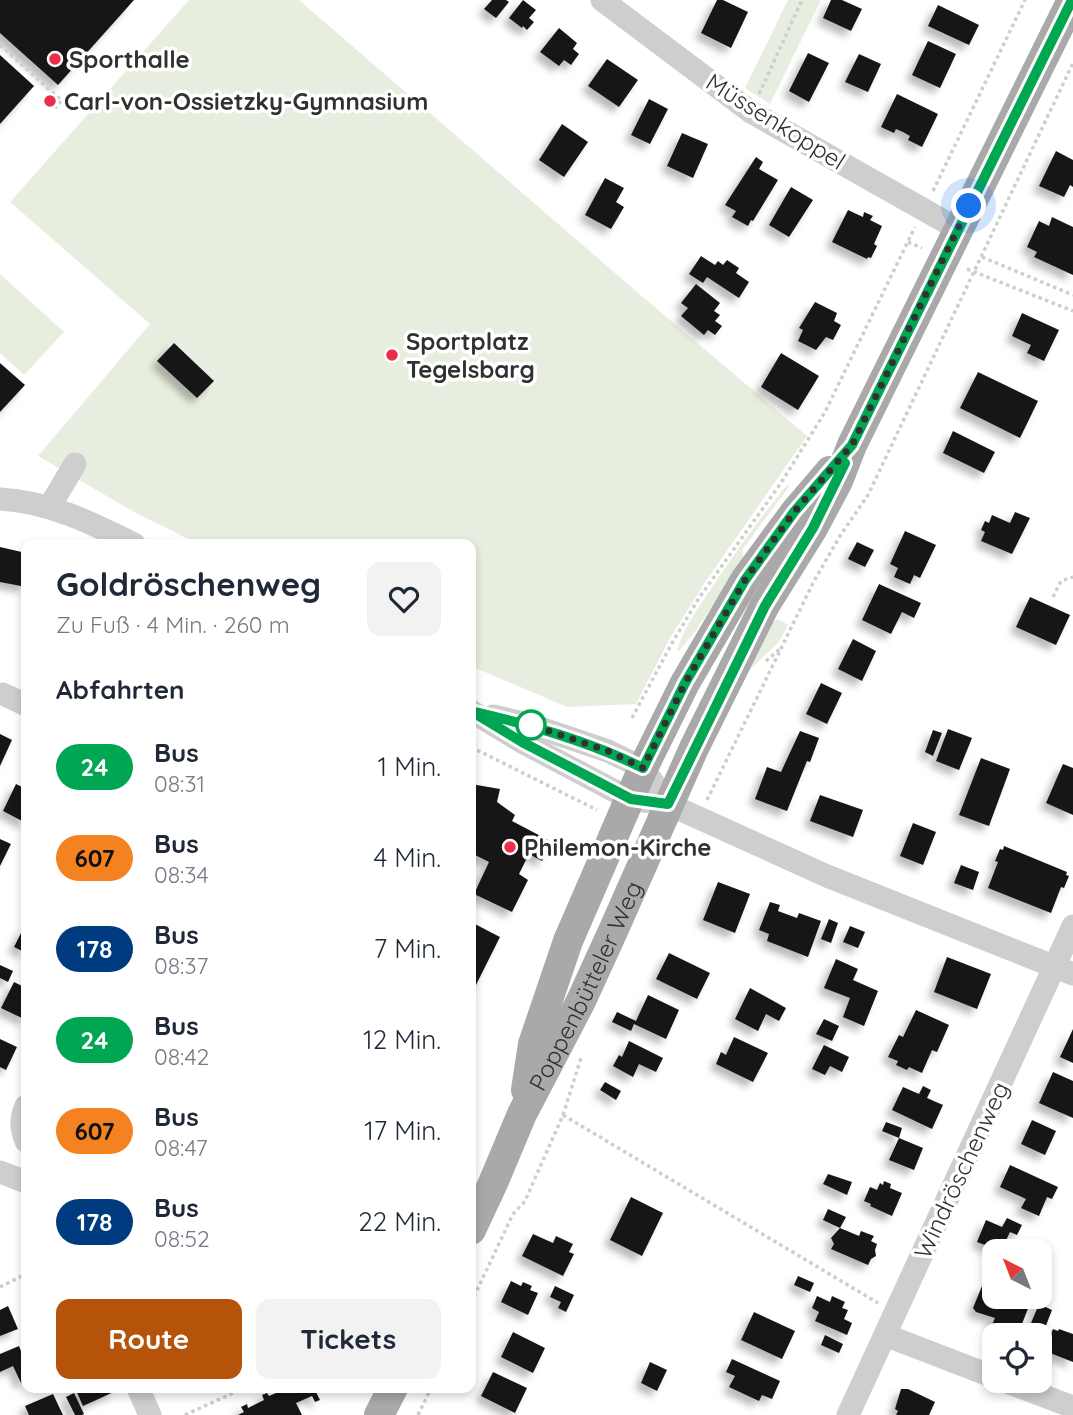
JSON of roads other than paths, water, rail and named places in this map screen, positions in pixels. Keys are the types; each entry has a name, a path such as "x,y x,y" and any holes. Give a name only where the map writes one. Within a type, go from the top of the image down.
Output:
{"main road":[{"name":"Poppenbütteler Weg","path":"476,1220 522,1114 581,1001 668,804 765,606 813,528 838,481 852,445 1072,0"},
{"name":"Poppenbütteler Weg","path":"522,1114 533,1044 548,997 589,889 643,768 685,683 745,580 794,512 852,445"},
{"path":"379,1415 390,1393"}],"street":[{"name":"Müssenkoppel","path":"602,0 751,112 958,229"},
{"path":"50,506 75,464"},
{"path":"0,499 23,500 50,506 124,539"},
{"path":"3,694 21,703"},
{"path":"476,712 528,724 608,751 643,768 668,804 827,876 1064,970"},
{"path":"476,714 626,810 668,804"},
{"name":"Windröschenweg","path":"848,1415 895,1313 1064,970 1073,926"},
{"path":"0,1172 21,1180"},
{"path":"885,1335 982,1372"},
{"path":"140,1393 150,1415"},
{"path":"1036,1393 1073,1407"}],"place":[{"name":"Sporthalle","path":"55,59"},
{"name":"Carl-von-Ossietzky-Gymnasium","path":"50,101"},
{"name":"Sportplatz Tegelsbarg","path":"392,355"},
{"name":"Philemon-Kirche","path":"510,847"}]}
